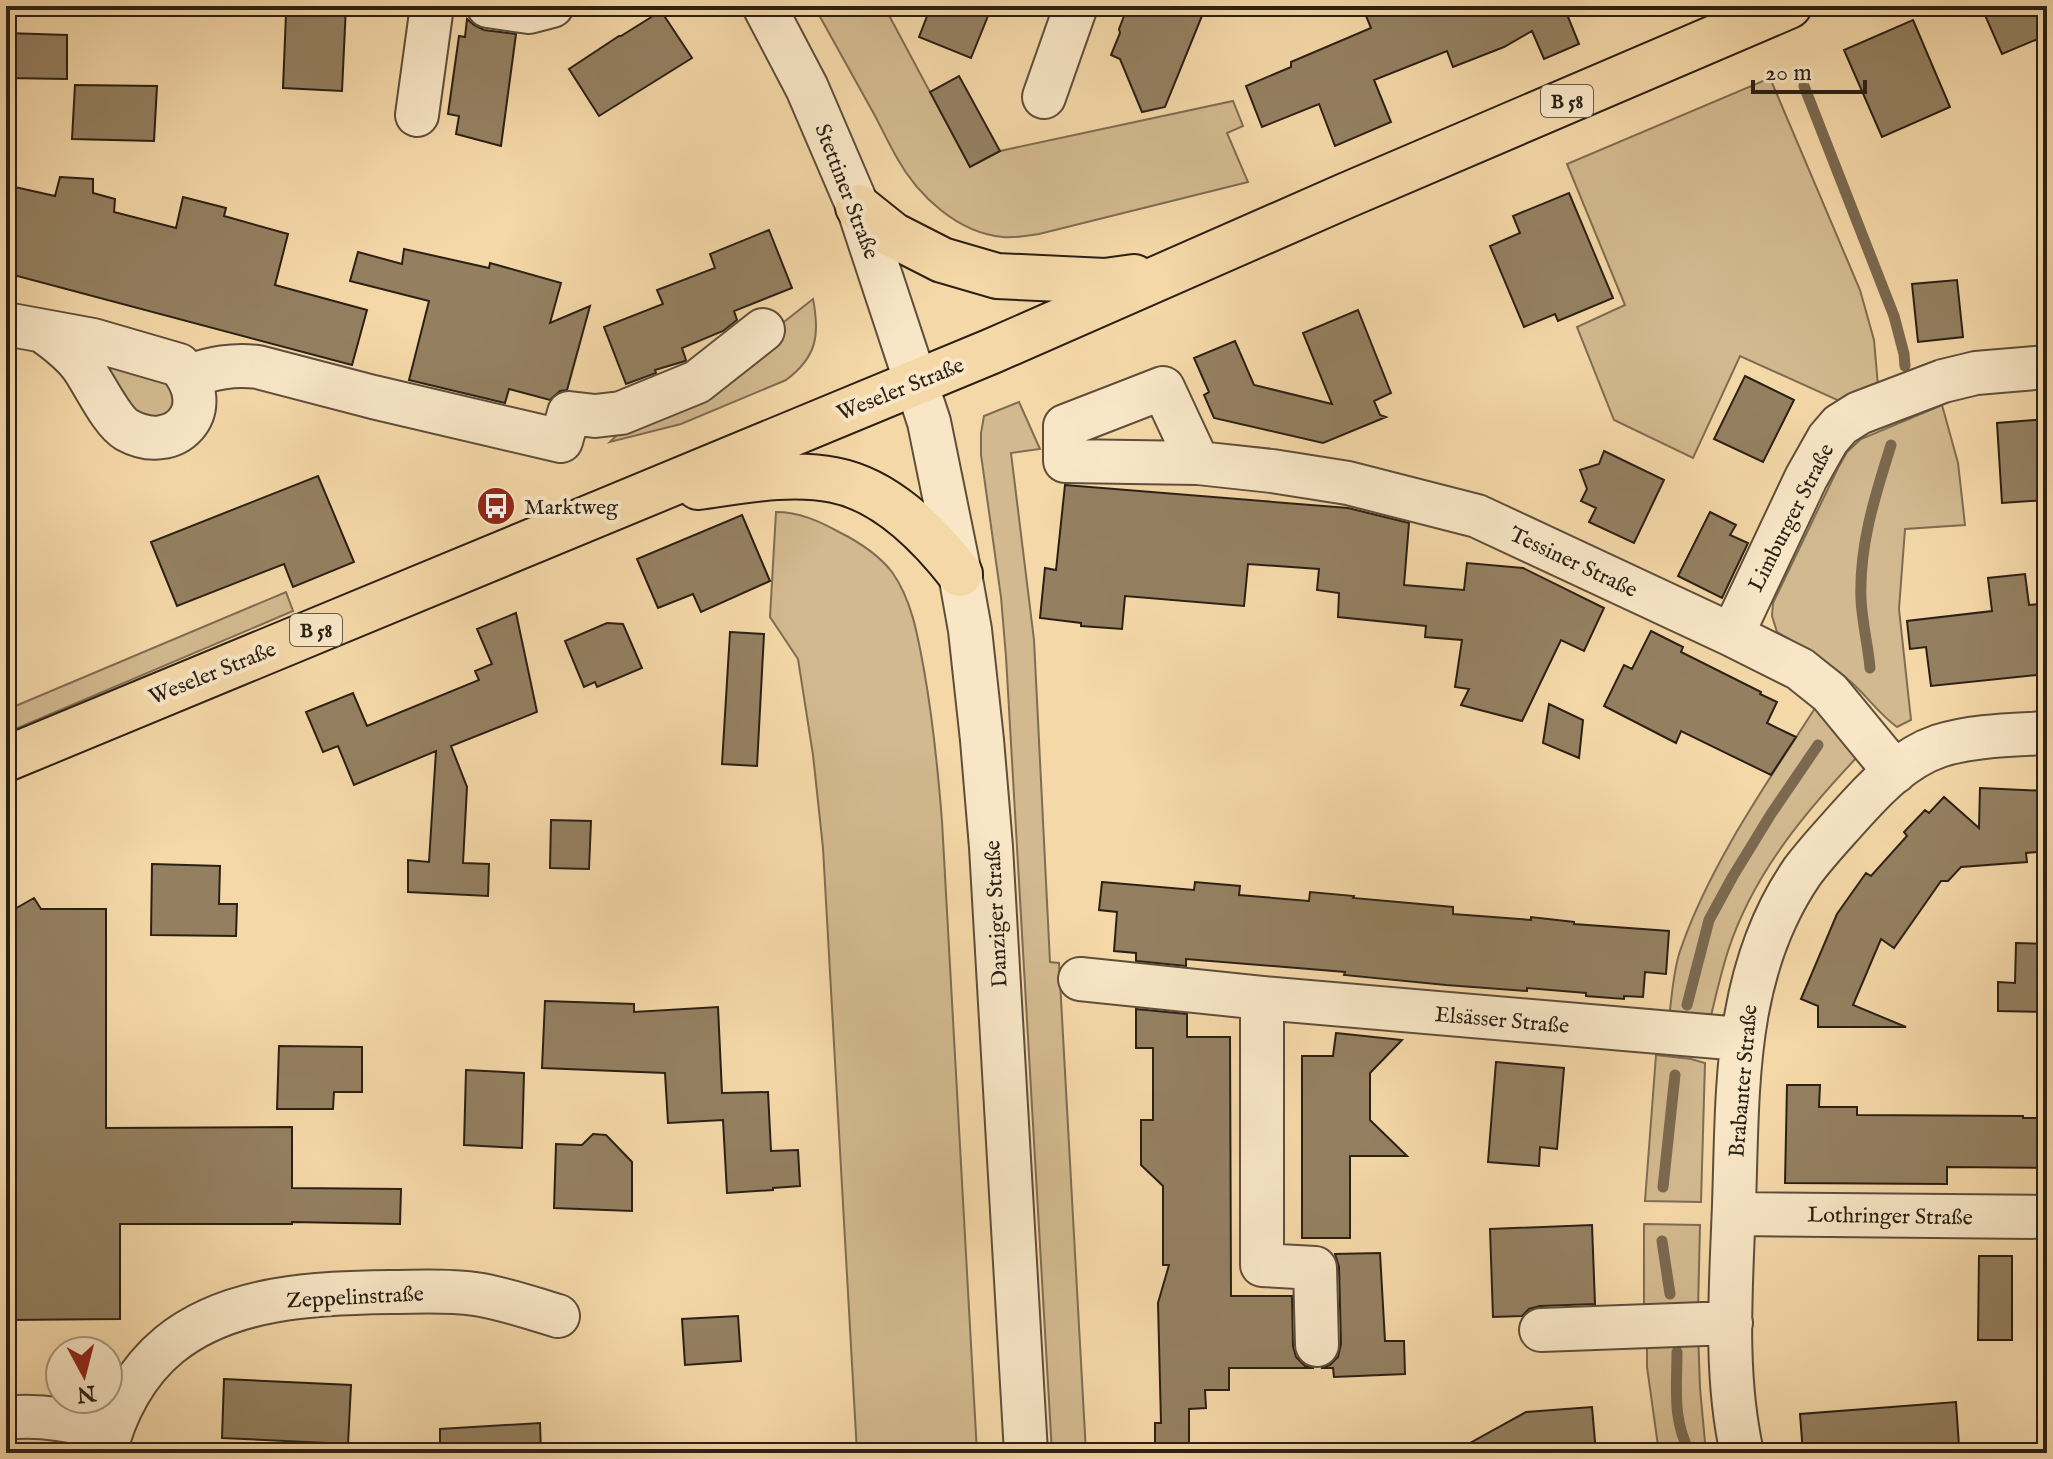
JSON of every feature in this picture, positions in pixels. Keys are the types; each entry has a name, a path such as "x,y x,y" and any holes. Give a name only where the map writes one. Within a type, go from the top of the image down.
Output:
{"main road":[{"name":"Weseler Straße","path":"6,759 917,382 1789,6"},
{"path":"858,207 893,235 942,260 997,276 1105,281 1168,273"},
{"path":"626,503 698,487 740,482 804,477 833,480 857,486 901,513 944,553 960,574"}],"street":[{"path":"417,115 432,6"},
{"path":"488,6 529,12 552,6"},
{"name":"Stettiner Straße","path":"764,6 807,88 858,207 917,382"},
{"path":"1044,97 1076,6"},
{"path":"25,328 93,340 179,365 194,387 194,410 189,421 180,430 157,437 141,436 124,429 71,353 25,328"},
{"path":"189,376 215,367 258,367 561,441 569,413 606,416 635,408 697,382 763,330"},
{"name":"Limburger Straße","path":"1732,635 1806,478 1828,439 1840,425 1859,413 1943,381 1976,373 2047,367"},
{"name":"Danziger Straße","path":"917,382 929,422 970,630 991,836 1026,1453"},
{"name":"Tessiner Straße","path":"1198,463 1348,483 1477,516 1800,669 1830,693 1895,772"},
{"name":"Brabanter Straße","path":"1742,1453 1732,1379 1731,1323 1741,1039 1749,995 1781,907 1803,871 1871,793 1913,759 1939,747 1966,741 2047,733"},
{"name":"Elsässer Straße","path":"1080,979 1262,998 1741,1039"},
{"path":"1262,998 1262,1265 1315,1268 1317,1345"},
{"name":"Lothringer Straße","path":"1734,1214 2047,1217"},
{"name":"Zeppelinstraße","path":"6,1418 62,1419 108,1442 128,1395 150,1363 171,1343 202,1324 261,1304 333,1293 432,1292 474,1294 558,1316"},
{"path":"1541,1330 1731,1323"}],"shaded area":[{"path":"814,6 884,6 970,167 1000,151 1233,101 1243,126 1227,133 1248,182 1039,234 1003,237 970,228 928,199 906,172"},
{"path":"1770,78 1860,290 1874,340 1878,386 1846,404 1740,356 1693,458 1614,420 1577,327 1625,305 1567,164"},
{"path":"813,299 816,324 814,344 804,363 786,380 681,424 610,442 639,413 700,388"},
{"path":"93,353 169,374 178,404 164,417 138,418"},
{"path":"1019,402 1040,449 1011,453 1034,640 1050,962 1059,963 1086,1453 1052,1453 1006,657 1001,597 981,455 984,416"},
{"path":"1942,405 1958,463 1965,525 1905,529 1899,609 1911,720 1897,727 1834,668 1777,632 1772,616 1773,603 1847,452 1861,439"},
{"path":"776,512 801,515 824,524 861,544 881,560 905,594 919,645 933,727 942,821 977,1453 857,1453 823,848 798,659 770,617"},
{"path":"286,592 293,611 6,733 6,710"},
{"path":"1819,702 1860,754 1783,845 1751,896 1728,951 1711,1016 1669,1018 1678,959 1707,886 1742,823"},
{"path":"1656,1055 1705,1063 1701,1202 1645,1201"},
{"path":"1644,1224 1700,1225 1698,1310 1644,1311"},
{"path":"1698,1331 1706,1453 1659,1453 1647,1367 1647,1332"}],"building":[{"path":"308,6 346,6 342,91 283,88 286,14 308,15"},
{"path":"931,6 992,6 971,58 919,37"},
{"path":"1128,6 1206,6 1165,107 1142,112 1120,59 1111,55"},
{"path":"1362,6 1578,6 1566,12 1579,44 1544,59 1532,31 1504,47 1453,67 1447,51 1374,80 1391,122 1335,146 1319,104 1262,127 1246,86 1291,67 1291,62 1371,28"},
{"path":"1981,6 2039,6 2047,25 2047,35 2002,54"},
{"path":"661,11 692,58 599,116 569,69"},
{"path":"467,19 484,30 516,34 501,146 456,134 459,116 448,114 459,36 465,37"},
{"path":"1913,20 1950,107 1882,137 1844,50"},
{"path":"6,33 67,35 67,79 6,78"},
{"path":"959,76 1000,151 970,167 930,92"},
{"path":"75,85 157,86 154,141 72,139"},
{"path":"60,177 93,179 93,193 115,199 114,212 176,228 183,197 226,208 224,216 288,234 275,285 367,310 352,365 6,273 6,185 55,196"},
{"path":"1569,193 1613,298 1558,321 1555,314 1524,327 1490,246 1520,233 1513,216"},
{"path":"769,230 792,288 734,311 737,320 723,331 682,348 685,361 655,370 656,373 626,384 604,327 663,304 657,290 715,268 710,254"},
{"path":"404,249 489,268 490,263 561,283 550,323 590,306 567,390 560,391 550,400 509,389 505,403 409,380 429,301 350,281 358,252 402,264"},
{"path":"1957,280 1963,337 1918,342 1912,284"},
{"path":"1358,310 1391,393 1374,401 1380,415 1386,417 1323,443 1214,418 1204,395 1209,392 1194,358 1235,341 1254,385 1332,404 1303,333"},
{"path":"1745,376 1794,400 1763,462 1714,439"},
{"path":"2047,419 2047,500 2002,503 1997,423"},
{"path":"1604,451 1664,480 1634,543 1589,522 1596,508 1581,501 1587,489 1580,470 1599,464"},
{"path":"318,476 354,562 293,587 284,564 177,606 151,542"},
{"path":"1065,485 1348,508 1409,523 1404,585 1464,590 1467,563 1523,568 1604,608 1584,651 1561,640 1522,721 1461,705 1469,689 1455,687 1462,640 1425,637 1426,626 1338,617 1339,593 1317,590 1319,569 1248,564 1244,606 1125,596 1122,629 1081,626 1081,623 1040,618 1045,568 1056,570"},
{"path":"1710,512 1736,525 1730,535 1748,543 1722,598 1678,576"},
{"path":"742,515 770,581 701,612 693,594 658,608 637,559"},
{"path":"2025,574 2029,605 2047,603 2047,674 1931,686 1926,647 1910,649 1907,621 1992,611 1988,578"},
{"path":"516,613 537,712 451,746 467,787 463,863 489,864 488,896 408,892 408,860 429,862 436,751 354,785 338,746 323,752 306,712 353,693 367,726 479,680 475,671 492,664 477,629"},
{"path":"607,623 623,624 642,668 597,687 595,682 584,687 565,641"},
{"path":"1651,631 1683,647 1681,652 1777,702 1767,723 1796,737 1771,775 1681,731 1676,743 1604,706 1624,665 1632,669"},
{"path":"730,632 764,634 757,766 722,764"},
{"path":"1549,704 1583,720 1579,758 1543,743"},
{"path":"1980,788 2047,791 2047,851 2026,853 2027,862 1961,867 1948,881 1941,881 1894,948 1881,939 1853,1005 1906,1027 1818,1027 1818,1006 1801,999 1837,914 1866,873 1871,876 1907,836 1904,832 1925,810 1929,813 1944,797 1979,828"},
{"path":"551,820 591,821 589,869 550,868"},
{"path":"152,864 220,866 219,904 237,904 236,936 151,935"},
{"path":"1102,882 1194,890 1195,882 1240,886 1239,895 1309,901 1310,892 1453,907 1453,914 1531,920 1531,917 1574,924 1669,931 1666,974 1645,972 1643,997 1624,996 1624,999 1586,996 1586,993 1446,985 1344,975 1345,972 1186,959 1186,966 1136,961 1136,953 1114,951 1117,912 1099,910"},
{"path":"34,898 41,909 106,909 106,1128 292,1127 292,1188 401,1189 400,1224 120,1224 120,1319 6,1320 6,914"},
{"path":"2016,943 2047,944 2047,1012 1998,1011 1998,982 2015,983"},
{"path":"545,1001 634,1004 634,1012 718,1007 722,1093 768,1092 771,1151 798,1150 800,1186 727,1193 723,1120 668,1123 665,1073 542,1068"},
{"path":"1136,1009 1187,1014 1187,1037 1230,1037 1231,1296 1292,1296 1296,1357 1305,1366 1314,1368 1229,1368 1229,1390 1205,1390 1206,1408 1189,1409 1189,1453 1155,1453 1155,1423 1161,1423 1158,1303 1169,1265 1163,1265 1163,1186 1141,1165 1141,1120 1153,1120 1153,1048 1136,1048"},
{"path":"1336,1033 1402,1040 1370,1073 1370,1120 1407,1156 1350,1156 1350,1238 1302,1238 1302,1056 1333,1056"},
{"path":"279,1046 362,1047 362,1092 334,1092 333,1109 277,1109"},
{"path":"1496,1062 1564,1068 1557,1149 1540,1147 1539,1166 1488,1162"},
{"path":"466,1070 524,1073 522,1148 464,1145"},
{"path":"1787,1085 1820,1085 1819,1107 1857,1107 1857,1115 2047,1118 2047,1168 1947,1167 1947,1184 1785,1183"},
{"path":"593,1134 606,1135 632,1162 632,1211 554,1208 556,1144 582,1145"},
{"path":"1592,1225 1595,1304 1540,1306 1529,1309 1522,1316 1493,1317 1490,1229"},
{"path":"1380,1253 1385,1341 1404,1341 1405,1374 1334,1377 1333,1368 1321,1368 1338,1357 1341,1344 1339,1267 1335,1254"},
{"path":"1979,1256 2012,1256 2012,1340 1978,1340"},
{"path":"738,1316 741,1361 685,1365 682,1319"},
{"path":"224,1379 351,1385 348,1444 222,1438"},
{"path":"1956,1402 1959,1446 1881,1453 1803,1453 1800,1414"},
{"path":"1592,1407 1596,1453 1452,1453 1526,1412"},
{"path":"540,1423 541,1453 440,1453 440,1429"}],"waterway":[{"path":"1804,86 1894,316 1905,366"},
{"path":"1870,668 1861,579 1865,540 1891,445"},
{"path":"1687,1005 1709,920 1771,814 1818,745"},
{"path":"1663,1187 1675,1075"},
{"path":"1662,1241 1670,1294"},
{"path":"1677,1352 1678,1416 1690,1453"}],"place":[{"name":"Marktweg","path":"496,506"}]}
